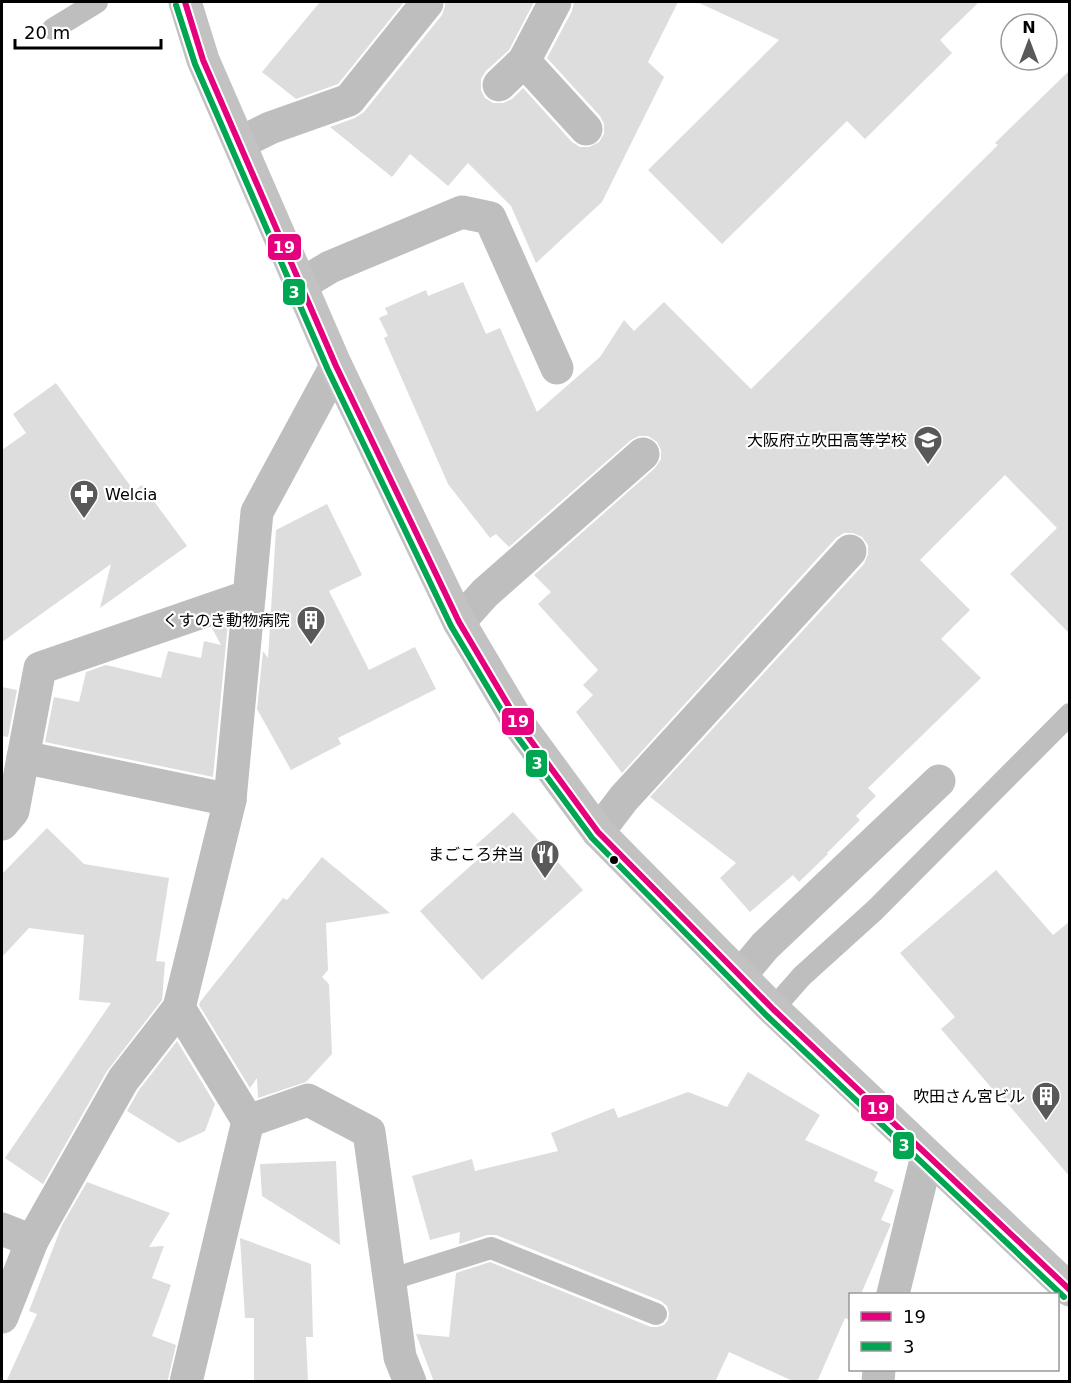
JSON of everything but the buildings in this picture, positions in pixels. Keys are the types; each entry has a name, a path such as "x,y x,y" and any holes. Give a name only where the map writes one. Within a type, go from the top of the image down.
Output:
{"street":[{"path":"185,2 203,60 336,366 459,622 523,730 598,832 773,1009 1070,1290"},
{"path":"499,85 524,61 555,2"},
{"path":"240,143 270,128 349,100 427,3"},
{"path":"524,61 586,129"},
{"path":"300,285 330,267 462,212 490,218 557,368"},
{"path":"2,1317 32,1241 123,1080 179,1008 230,800 257,512 336,366"},
{"path":"459,622 485,593 643,454"},
{"path":"598,832 624,798 850,551"},
{"path":"2,824 13,811 40,668 249,596"},
{"path":"23,757 230,800"},
{"path":"740,976 765,946 939,781"},
{"path":"179,1008 248,1121 186,1382"},
{"path":"248,1121 308,1100 369,1132 400,1357 410,1382"},
{"path":"893,1293 927,1156"},
{"path":"2,1229 32,1241"}],"lane":[{"path":"53,29 97,2"},
{"path":"773,1009 802,976 875,910 1070,714"},
{"path":"389,1280 491,1248 656,1314"}],"transit line":[{"name":"19","path":"185,2 203,60 336,366 459,622 523,730 598,832 773,1009 1070,1290"},
{"name":"3","path":"176,5 195,64 328,370 451,626 516,735 592,838 767,1016 1064,1297"}],"place":[{"name":"大阪府立吹田高等学校","path":"928,466"},
{"name":"Welcia","path":"84,520"},
{"name":"くすのき動物病院","path":"311,646"},
{"name":"まごころ弁当","path":"545,880"},
{"name":"吹田さん宮ビル","path":"1046,1122"}]}
